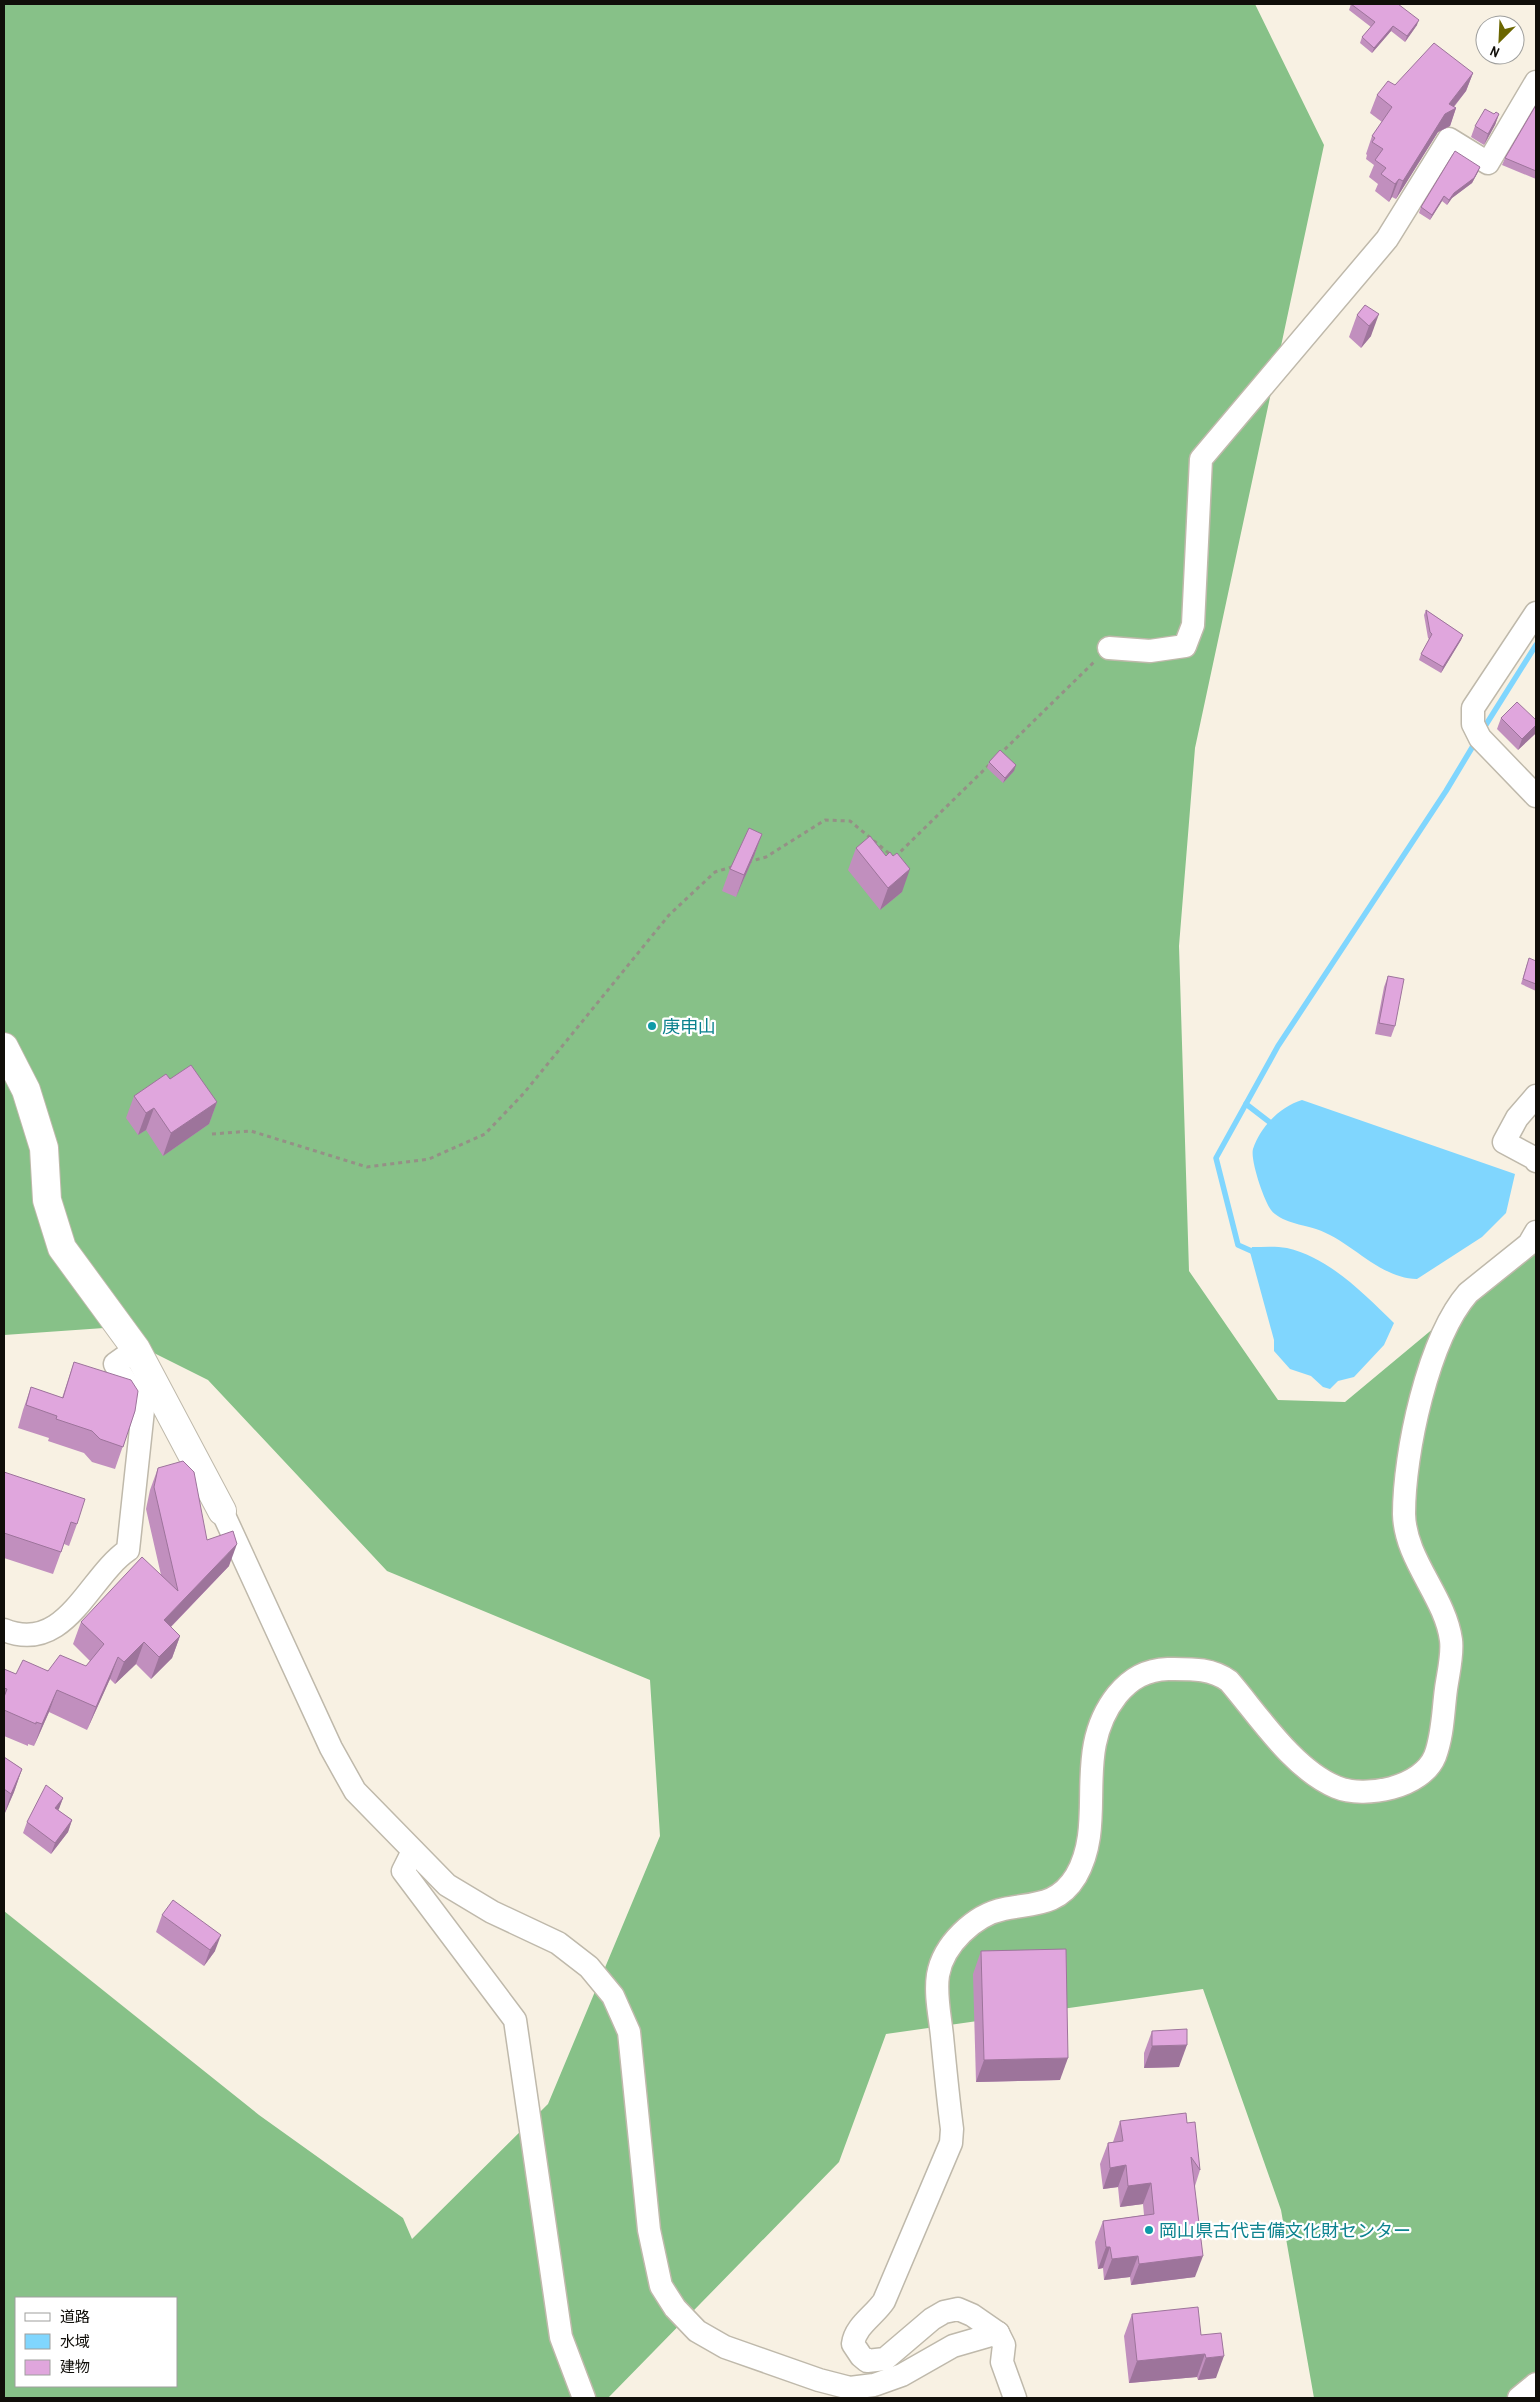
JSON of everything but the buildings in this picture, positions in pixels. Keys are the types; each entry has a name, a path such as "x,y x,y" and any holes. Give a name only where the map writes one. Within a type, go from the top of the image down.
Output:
{"street":[{"path":"1109,648 1150,651 1185,646 1193,625 1201,459 1387,239 1449,139 1488,163 1536,82"},
{"path":"1536,613 1473,708 1478,734 1536,796"},
{"path":"4,1047 26,1090 44,1148 47,1200 62,1248 136,1349 222,1511 331,1748 355,1790 447,1885 492,1912 558,1943 589,1967 613,1996 629,2032 649,2230 661,2286 675,2308 697,2331 725,2347 819,2380 850,2388 874,2386 902,2375 953,2346 998,2333"},
{"path":"1536,1096 1516,1118 1504,1142 1534,1158 1536,1161"},
{"path":"1015,2398 1002,2362 1004,2345 998,2333 972,2315 958,2309 944,2312 932,2318 885,2360 868,2361 861,2356 853,2344 858,2331 884,2301 951,2142 952,2130 938,1999 938,1974 944,1960 961,1934 974,1922 1002,1909 1046,1902 1064,1891 1076,1875 1088,1837 1093,1745 1100,1721 1124,1686 1138,1676 1154,1670 1186,1669 1219,1674 1230,1682 1295,1758 1308,1770 1336,1787 1363,1794 1395,1788 1418,1775 1434,1758 1440,1740 1452,1642 1448,1626 1406,1535 1405,1493 1414,1426 1432,1363 1460,1302 1468,1293 1529,1244 1536,1232"},
{"path":"4,1630 11,1633 32,1635 52,1630 91,1593 114,1560 128,1550 143,1410 115,1364 136,1349"},
{"path":"413,1851 403,1871 516,2020 561,2337 584,2398"},
{"path":"1519,2398 1536,2384"}],"path":[{"path":"998,756 1109,648"},
{"path":"212,1134 251,1131 367,1167 428,1159 485,1134 524,1093 669,915 716,872 766,857 825,820 850,821 894,858 991,763"}],"green space":[{"path":"4,4 1255,4 1324,145 1195,748 1179,946 1189,1271 1278,1400 1345,1402 1536,1243 1536,2398 1314,2398 1281,2210 1203,1989 886,2034 839,2162 608,2398 4,2398 4,1911 259,2115 403,2218 412,2239 548,2104 660,1836 650,1680 387,1571 208,1380 104,1328 4,1335"}],"water":[{"path":"1302,1100 1515,1174 1506,1213 1482,1237 1417,1279 1403,1277 1390,1272 1377,1266 1329,1235 1280,1217 1271,1210 1265,1198 1258,1180 1253,1149 1256,1141 1272,1118 1286,1107"},
{"path":"1252,1247 1287,1248 1318,1260 1345,1278 1394,1323 1384,1345 1354,1377 1338,1381 1330,1389 1323,1387 1311,1376 1290,1369 1274,1351 1274,1340 1250,1252"}],"waterway":[{"path":"1482,731 1536,645"},
{"path":"1256,1253 1238,1245 1216,1158 1278,1046 1446,791 1476,741"},
{"path":"1246,1104 1276,1127"}],"place":[{"name":"庚申山","path":"652,1026"},
{"name":"岡山県古代吉備文化財センター","path":"1149,2230"}]}
